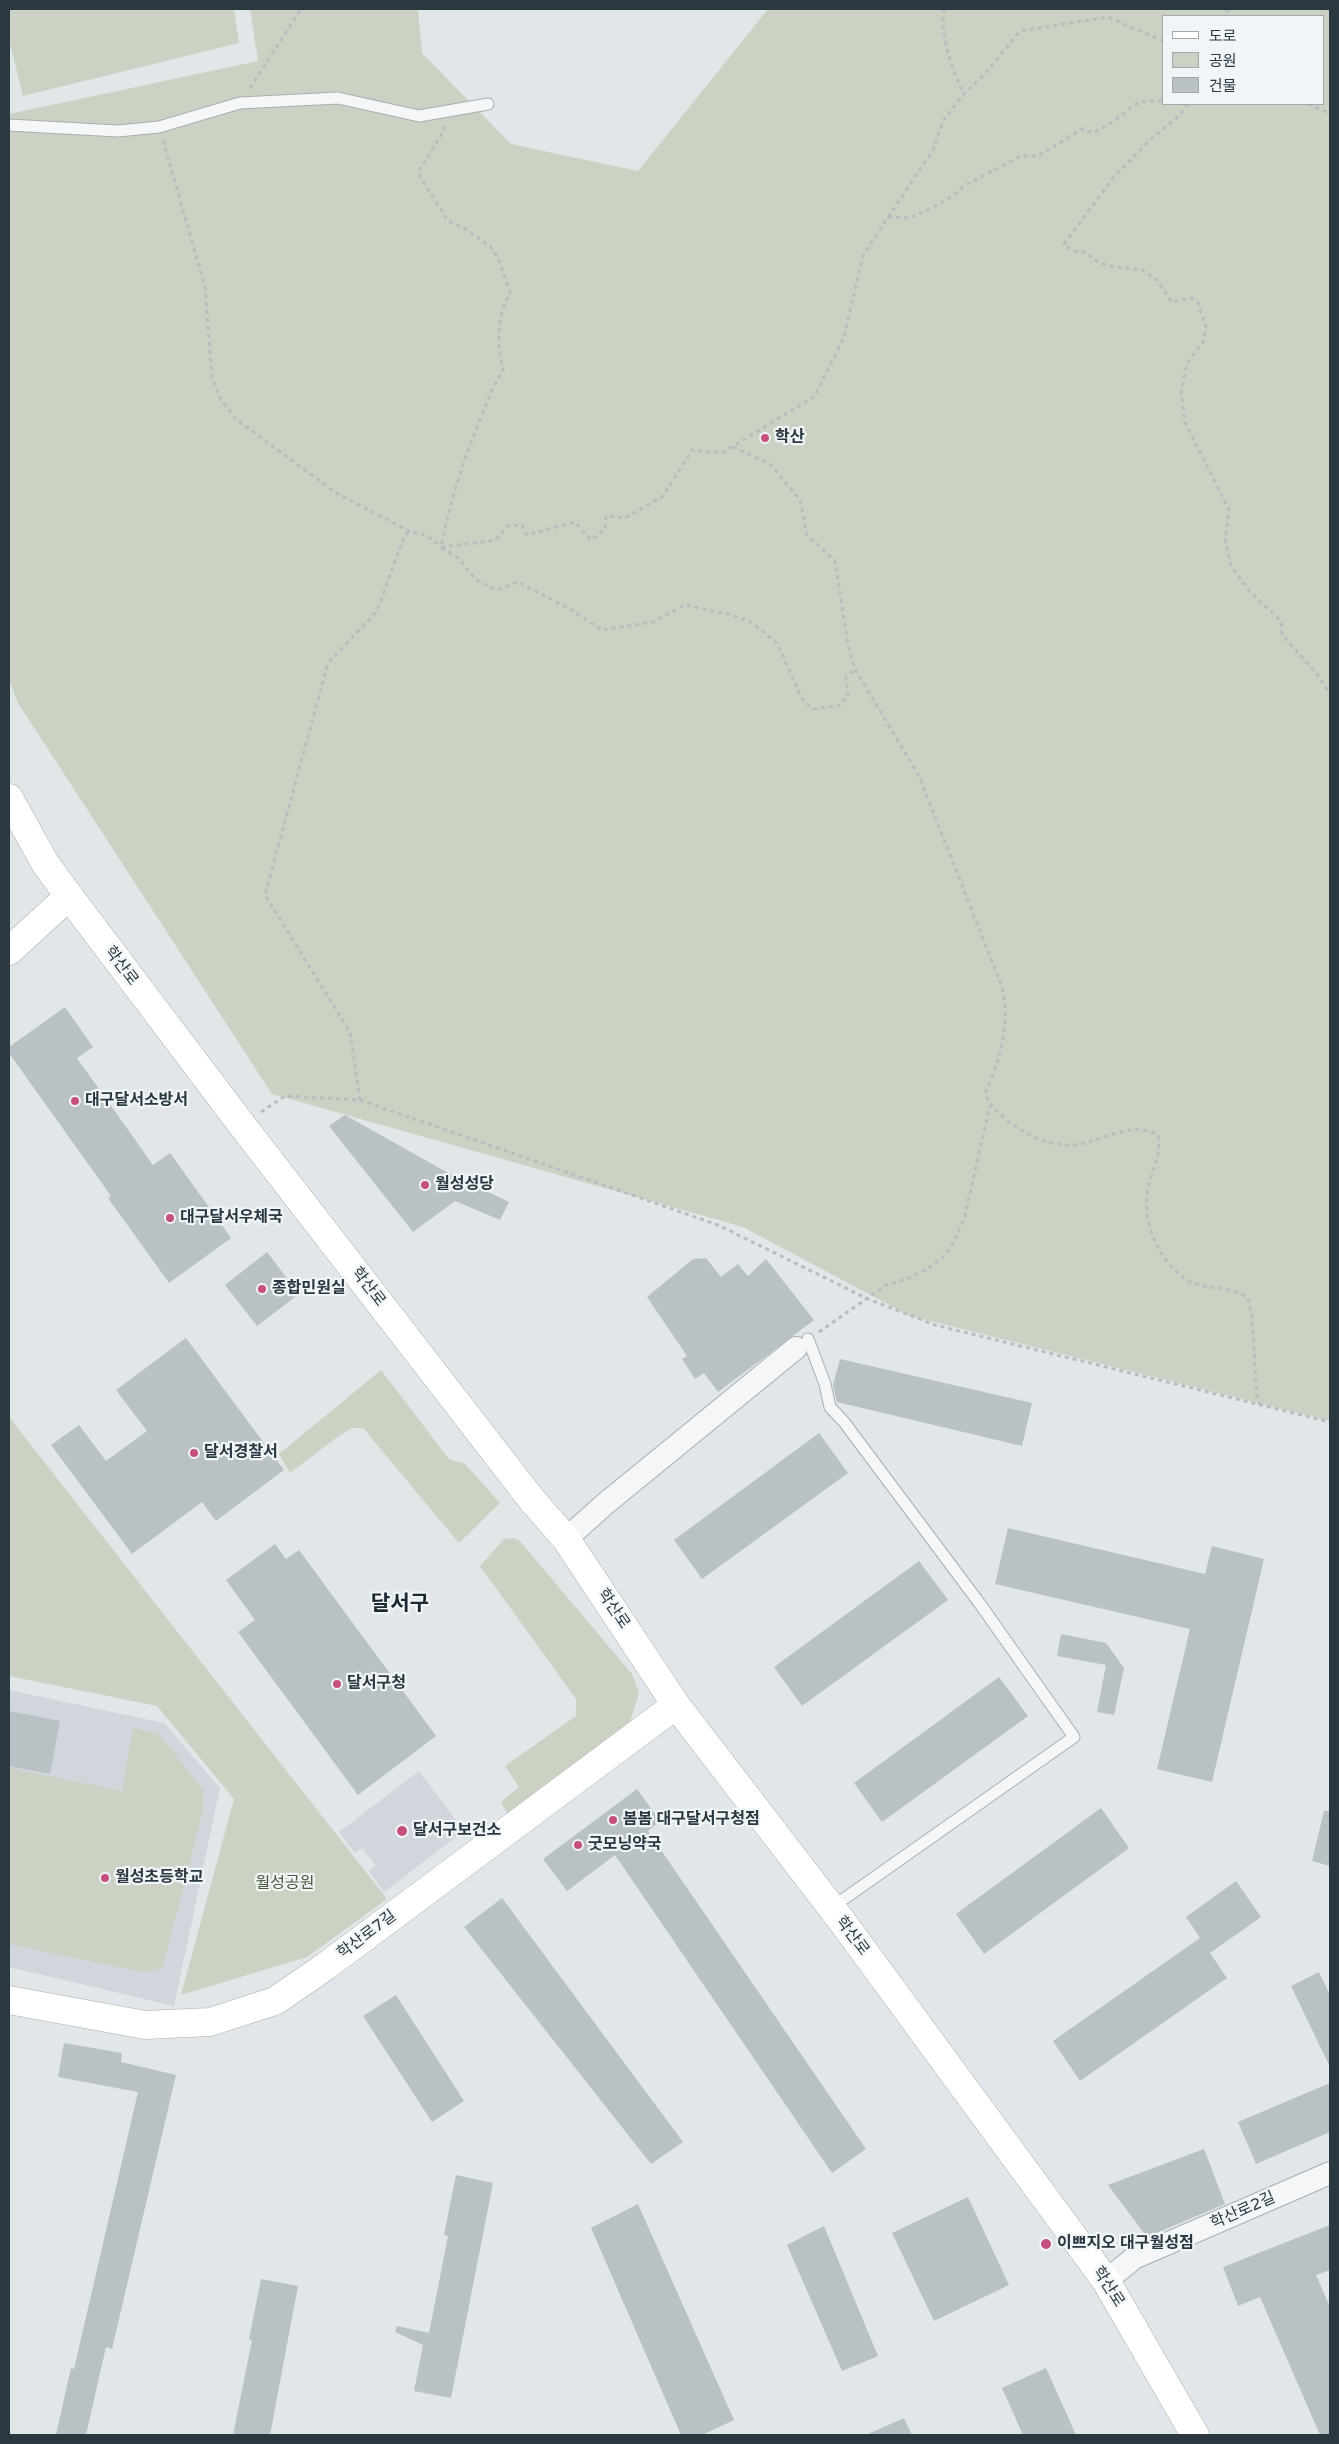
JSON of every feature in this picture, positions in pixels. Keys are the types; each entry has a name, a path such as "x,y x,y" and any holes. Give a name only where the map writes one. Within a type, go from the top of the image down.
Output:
{"main road":[{"name":"학산로","path":"9,798 45,863 69,896 242,1125 532,1500 566,1539 676,1704 831,1908 1106,2281 1195,2435"},
{"path":"9,951 69,896"},
{"name":"학산로7길","path":"9,2000 145,2025 210,2022 275,2001 326,1966 676,1704"}],"street":[{"path":"566,1539 605,1504 802,1344"},
{"name":"학산로2길","path":"1106,2281 1134,2258 1330,2172"}],"lane":[{"path":"9,126 118,131 159,127 240,103 338,98 419,116 488,104"},
{"path":"802,1344 825,1384 830,1408 844,1422 980,1604 1074,1737 831,1908"}],"path":[{"path":"240,103 301,9"},
{"path":"944,9 946,37 955,77 964,94"},
{"path":"441,547 496,540 507,526 522,525 527,535 576,522 591,540 605,529 606,516 625,518 663,496 692,450 722,453 815,396 844,337 863,255 933,150 943,121 964,94 984,75 1020,31 1108,17 1162,40"},
{"path":"888,217 908,218 921,213 947,200 964,186 1021,156 1038,156 1082,129 1093,132 1114,120 1132,105 1147,100 1162,101"},
{"path":"1187,105 1113,178 1064,244 1072,251 1084,252 1100,263 1142,270 1157,280 1172,302 1192,298 1198,303 1206,327 1202,342 1187,363 1180,392 1185,422 1229,510 1225,540 1231,566 1250,592 1281,621 1282,635 1317,674 1330,694"},
{"path":"1310,105 1330,113"},
{"path":"441,547 446,518 473,437 492,385 503,371 499,333 502,311 510,292 497,256 490,246 464,228 448,221 418,173 443,132 448,111"},
{"path":"159,127 206,287 212,378 221,400 236,420 336,493 411,532 431,537 441,547 458,558 476,580 497,590 518,582 568,608 602,630 653,622 685,605 728,614 752,622 776,644 802,700 813,709 841,705 848,695 846,677 855,669"},
{"path":"732,447 770,464 800,500 807,535 835,561 848,645 855,669 919,776 1002,988 1006,1012 996,1069 985,1093 990,1106 1030,1136 1056,1144 1080,1145 1132,1130 1147,1131 1158,1136 1158,1149 1146,1199 1147,1215 1152,1235 1167,1259 1186,1279 1200,1285 1237,1291 1248,1299 1252,1317 1257,1398 1260,1405"},
{"path":"360,1100 350,1032 265,895 328,663 378,612 405,534 411,532"},
{"path":"242,1125 285,1096 360,1100 718,1225 868,1299 935,1325 1330,1422"},
{"path":"802,1344 886,1285 909,1278 925,1270 940,1260 950,1249 964,1219 990,1106"}],"shaded area":[{"name":"월성초등학교","path":"9,1690 164,1723 220,1788 174,2006 9,1967"},
{"name":"달서구보건소","path":"419,1771 464,1831 384,1892 369,1871 376,1866 362,1848 355,1853 339,1832"}],"green space":[{"path":"9,9 234,9 239,43 23,96 9,39"},
{"path":"250,9 418,9 422,53 511,144 638,171 768,9 1330,9 1330,1421 910,1316 743,1227 272,1094 18,703 9,680 9,114 258,61"},
{"path":"381,1370 449,1459 465,1464 500,1503 459,1543 363,1428 352,1428 290,1473 279,1454"},
{"name":"월성공원","path":"9,1417 387,1899 307,1957 181,1995 234,1799 157,1706 9,1676"},
{"path":"513,1538 519,1540 632,1674 639,1693 628,1728 511,1820 501,1802 519,1787 505,1766 576,1716 576,1699 480,1566 504,1539"},
{"name":"월성초등학교","path":"133,1728 159,1734 203,1790 203,1810 163,1967 153,1971 137,1971 9,1944 9,1768 122,1791"}],"building":[{"path":"65,1007 93,1047 77,1058 153,1165 170,1153 231,1238 169,1283 108,1198 111,1196 9,1053 9,1047"},
{"name":"월성성당","path":"345,1115 443,1170 509,1202 500,1220 455,1201 413,1232 329,1126"},
{"name":"종합민원실","path":"267,1252 299,1294 257,1326 225,1285"},
{"path":"706,1258 721,1277 738,1264 748,1276 766,1259 814,1320 718,1392 704,1373 695,1379 682,1359 687,1356 647,1297 693,1259"},
{"name":"달서경찰서","path":"186,1338 284,1470 216,1521 202,1502 132,1554 51,1445 79,1425 106,1461 147,1431 116,1390"},
{"path":"840,1359 1032,1403 1022,1446 837,1402 833,1385"},
{"path":"819,1433 848,1473 702,1579 674,1540"},
{"path":"1008,1528 1205,1574 1212,1546 1264,1559 1212,1782 1157,1769 1190,1629 995,1584"},
{"name":"달서구청","path":"275,1544 286,1559 299,1550 436,1736 358,1795 238,1632 255,1620 226,1580"},
{"path":"919,1561 948,1600 802,1706 774,1667"},
{"path":"1061,1634 1106,1643 1124,1668 1114,1715 1097,1712 1106,1665 1057,1656"},
{"path":"999,1677 1028,1716 882,1822 854,1783"},
{"path":"9,1711 60,1721 50,1774 9,1766"},
{"path":"637,1789 660,1821 648,1831 866,2149 832,2173 615,1855 567,1891 543,1859"},
{"path":"1101,1808 1129,1848 984,1954 956,1914"},
{"path":"1324,1811 1330,1811 1330,1866 1312,1861"},
{"path":"1236,1881 1261,1917 1210,1953 1227,1978 1080,2081 1053,2041 1200,1938 1186,1917"},
{"path":"502,1898 683,2142 651,2164 464,1927"},
{"path":"1319,1972 1330,1995 1330,2067 1291,1986"},
{"path":"396,1995 464,2101 432,2122 363,2016"},
{"path":"64,2043 122,2053 121,2062 176,2075 112,2349 106,2347 86,2435 56,2435 71,2368 74,2369 138,2092 58,2077"},
{"path":"1330,2083 1330,2132 1256,2164 1238,2122"},
{"path":"1204,2149 1225,2204 1147,2237 1108,2185"},
{"path":"456,2175 493,2183 451,2398 414,2391 423,2345 395,2332 397,2326 429,2333 448,2236 444,2235"},
{"path":"968,2197 1009,2285 934,2321 892,2233"},
{"path":"638,2204 734,2420 702,2435 681,2435 591,2228"},
{"path":"1330,2225 1330,2270 1316,2275 1330,2307 1330,2435 1320,2435 1260,2297 1238,2306 1223,2267"},
{"path":"824,2226 878,2356 842,2371 787,2245"},
{"path":"261,2279 298,2286 270,2435 233,2435 252,2340 249,2339"},
{"path":"1046,2368 1076,2435 1023,2435 1002,2388"},
{"path":"904,2418 912,2435 866,2435"}],"place":[{"name":"학산","path":"765,438"},
{"name":"대구달서소방서","path":"75,1101"},
{"name":"월성성당","path":"425,1185"},
{"name":"대구달서우체국","path":"170,1218"},
{"name":"종합민원실","path":"262,1289"},
{"name":"달서경찰서","path":"194,1453"},
{"name":"달서구청","path":"337,1684"},
{"name":"봄봄 대구달서구청점","path":"613,1820"},
{"name":"달서구보건소","path":"402,1831"},
{"name":"굿모닝약국","path":"578,1845"},
{"name":"월성초등학교","path":"105,1878"},
{"name":"이쁘지오 대구월성점","path":"1046,2244"}],"district":[{"name":"달서구","path":"400,1604"}]}
